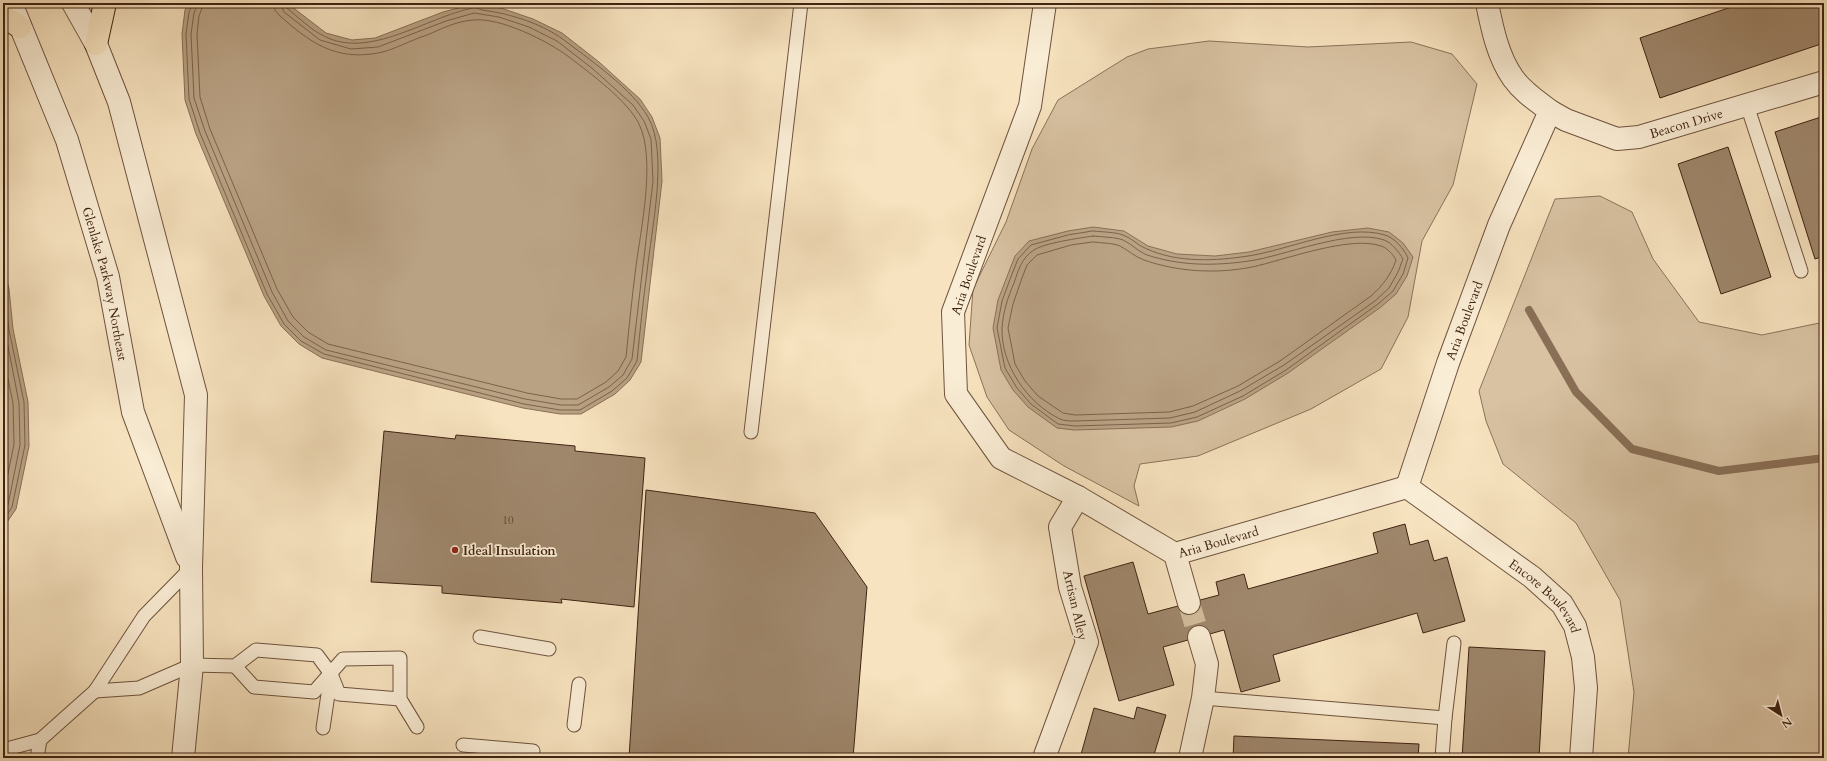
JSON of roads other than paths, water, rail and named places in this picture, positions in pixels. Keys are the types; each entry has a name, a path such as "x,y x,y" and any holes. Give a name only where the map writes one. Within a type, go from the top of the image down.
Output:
{"main road":[{"path":"96,44 105,3"}],"street":[{"name":"Glenlake Parkway Northeast","path":"11,3 11,21 67,140 108,277 133,412 191,568"},
{"name":"Glenlake Parkway Northeast","path":"73,3 96,44 119,102 196,395 191,568 192,666 183,758"},
{"name":"Aria Boulevard","path":"1045,3 1030,106 953,312 956,394 1002,458 1078,498 1175,554 1407,487 1448,363 1499,224 1550,111"},
{"path":"1487,3 1500,53 1513,78 1529,96 1550,111"},
{"name":"Beacon Drive","path":"1550,111 1566,120 1617,139 1639,137 1664,131 1824,82"},
{"name":"Encore Boulevard","path":"1407,487 1532,577 1562,604 1575,626 1583,658 1586,688 1581,758"},
{"name":"Artisan Alley","path":"1044,758 1087,642 1070,587 1060,527 1078,498"},
{"path":"1175,554 1189,603"},
{"path":"1190,758 1203,698 1207,664 1200,637"}],"lane":[{"path":"751,432 801,3"},
{"path":"1747,105 1801,271"},
{"path":"3,750 40,740 95,691 144,616 191,568"},
{"path":"480,637 549,649"},
{"path":"1442,758 1454,643"},
{"path":"95,691 139,688 192,666 235,666 256,650 317,655 330,674 339,694 400,700"},
{"path":"235,666 254,687 314,692 343,659 400,658 400,700 417,727"},
{"path":"324,728 330,674"},
{"path":"574,725 579,684"},
{"path":"1203,698 1445,718"},
{"path":"37,758 40,740"},
{"path":"463,745 533,751"}],"water":[{"path":"189,3 287,3 326,33 352,40 375,38 443,12 473,4 501,8 533,19 562,33 599,62 640,99 652,117 660,138 662,181 641,362 630,380 615,394 581,414 560,414 523,408 322,358 299,344 281,326 264,296 196,134 185,100 182,34 185,10"},
{"path":"1093,227 1124,231 1148,246 1177,254 1215,256 1249,252 1332,232 1368,228 1389,232 1403,243 1413,257 1407,276 1396,294 1381,307 1288,373 1245,399 1198,421 1171,427 1074,430 1057,428 1028,407 1013,390 1001,370 993,328 998,300 1015,256 1029,241 1068,231"},
{"path":"3,263 9,289 13,329 28,402 29,446 16,509 3,528"}],"waterway":[{"path":"1529,310 1576,392 1632,449 1719,471 1824,458"}],"tunnel":[{"path":"1189,603 1199,637"}],"place":[{"name":"Ideal Insulation","path":"455,550"}]}
